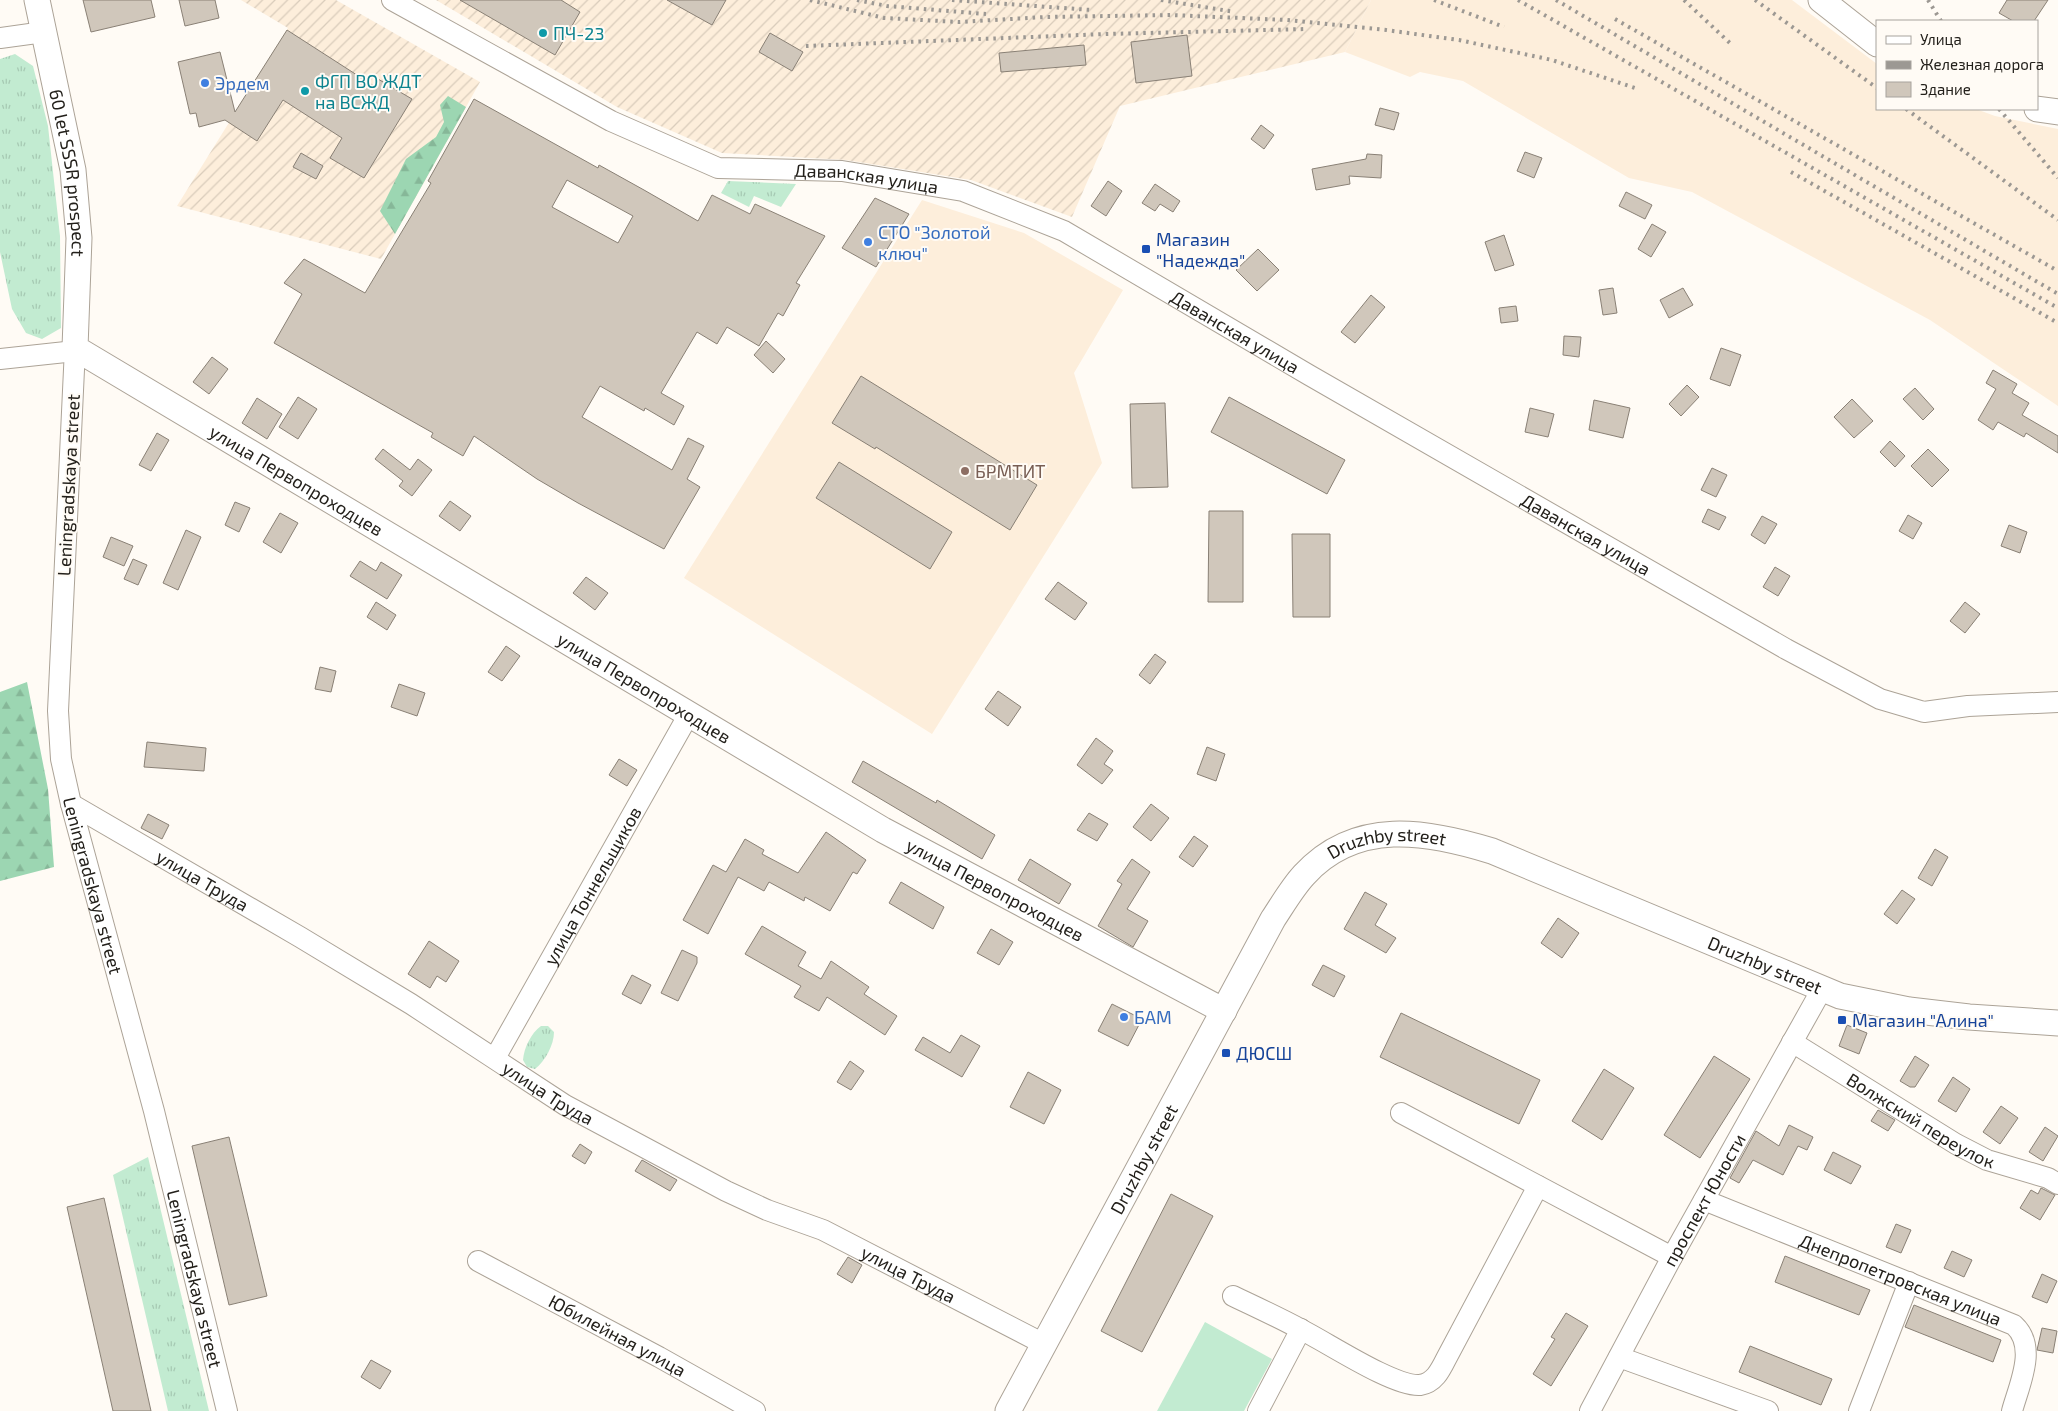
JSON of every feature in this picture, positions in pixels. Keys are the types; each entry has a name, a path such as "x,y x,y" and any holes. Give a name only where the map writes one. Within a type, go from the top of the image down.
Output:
{"street":[{"name":"60 let SSSR prospect","path":"37,0 73,170 79,238 75,350"},
{"name":"Даванская улица","path":"392,0 611,121 718,168 842,171 963,191 1064,231 1335,390 1786,649 1880,699 1924,712 1968,706 2058,702"},
{"path":"1821,0 1876,43"},
{"path":"0,38 44,32"},
{"path":"2038,109 2058,112"},
{"path":"0,360 75,350"},
{"name":"улица Первопроходцев","path":"75,350 883,830 1224,1011"},
{"name":"Leningradskaya street","path":"75,350 58,711 61,759 71,804 154,1111 226,1411"},
{"name":"улица Тоннельщиков","path":"495,1058 689,714"},
{"name":"улица Труда","path":"71,804 300,937 495,1058 565,1104 726,1191 767,1210 823,1230 1044,1344"},
{"name":"Druzhby street","path":"1008,1411 1273,919 1304,875 1325,857 1355,841 1397,833 1437,836 1492,851 1822,989 1850,998 1909,1010 1969,1017 2058,1022"},
{"name":"проспект Юности","path":"1590,1411 1672,1257 1822,989"},
{"name":"Волжский переулок","path":"1792,1042 1956,1144 1987,1160 2048,1178 2058,1184"},
{"path":"1401,1114 1672,1257"},
{"path":"1233,1296 1301,1329 1398,1381 1407,1384 1420,1384 1433,1380 1446,1360 1538,1186"},
{"name":"Днепропетровская улица","path":"1704,1200 2014,1325 2022,1333 2025,1342 2025,1360 2012,1411"},
{"name":"Юбилейная улица","path":"478,1261 659,1357 755,1411"},
{"path":"1858,1411 1909,1282"},
{"path":"1258,1411 1301,1329"},
{"path":"1619,1356 1768,1411"}],"shaded area":[{"path":"241,0 336,0 480,82 381,259 177,206 288,28"},
{"path":"436,0 1371,0 1345,52 1120,106 1072,217 971,180 846,160 722,153 617,107"},
{"path":"1371,0 1792,0 1876,63 1876,110 1979,110 1995,116 2058,129 2058,406 1930,320 1692,192 1629,178 1463,81 1420,72 1410,77 1345,52"},
{"path":"922,200 1024,233 1123,290 1074,373 1102,463 932,734 684,578"}],"green space":[{"path":"15,54 33,66 48,126 60,236 61,328 42,339 26,333 12,309 0,252 0,59"},
{"path":"448,96 466,107 395,234 380,211 406,159 436,137 444,122 440,105"},
{"path":"728,181 796,184 781,207 754,196 749,207 721,193"},
{"path":"27,682 48,789 54,867 0,881 0,692"},
{"path":"541,1026 548,1026 554,1032 554,1037 548,1052 535,1069 527,1067 523,1060 529,1041"},
{"path":"148,1157 209,1411 168,1411 113,1175"},
{"path":"1205,1322 1272,1359 1244,1411 1157,1411"}],"building":[{"path":"83,0 151,0 155,17 91,32"},
{"path":"179,0 215,0 219,18 185,26"},
{"name":"ПЧ-23","path":"460,0 561,0 580,12 555,55"},
{"path":"667,0 726,0 712,25"},
{"path":"2007,0 2048,0 2035,20 2011,20 1999,13"},
{"path":"287,30 374,86 378,79 412,99 364,178 330,158 342,138 283,100 257,141 225,120 199,127 196,113 190,114 178,62 220,52 235,112"},
{"path":"770,33 803,52 792,71 759,52"},
{"path":"1187,35 1192,76 1136,83 1131,42"},
{"path":"1084,45 1086,65 1001,72 999,53"},
{"path":"474,99 598,168 599,165 698,221 712,195 750,214 755,204 825,236 796,283 800,285 783,316 778,313 759,346 727,327 717,344 697,332 661,393 684,406 674,425 645,408 644,411 600,386 582,417 672,470 688,438 704,446 687,479 700,487 664,549 537,479 474,436 463,456 431,437 433,433 274,343 302,294 284,283 304,259 365,293 431,183 428,181","holes":["567,180 633,216 618,243 552,207"]},
{"path":"1380,108 1399,113 1394,130 1375,125"},
{"path":"1261,125 1274,135 1264,149 1251,139"},
{"path":"1525,152 1542,158 1534,178 1517,171"},
{"path":"301,153 323,166 316,179 293,167"},
{"path":"1367,154 1382,155 1381,178 1349,176 1350,184 1316,190 1312,169 1366,159"},
{"path":"1108,181 1122,191 1106,216 1091,206"},
{"path":"1155,184 1180,201 1173,212 1160,204 1155,211 1142,203"},
{"path":"1626,192 1652,205 1645,219 1619,206"},
{"path":"875,198 909,214 876,267 842,248"},
{"path":"1652,224 1666,232 1651,257 1638,249"},
{"path":"1504,235 1514,265 1495,271 1485,242"},
{"path":"1258,249 1279,270 1257,291 1236,270"},
{"path":"1613,288 1617,313 1603,315 1599,290"},
{"path":"1683,288 1693,305 1669,318 1660,300"},
{"path":"1371,295 1385,307 1355,343 1341,332"},
{"path":"1516,306 1518,321 1501,323 1499,308"},
{"path":"1564,336 1581,337 1579,357 1563,355"},
{"path":"766,341 785,359 773,373 754,355"},
{"path":"1721,348 1741,355 1730,386 1710,379"},
{"path":"212,357 228,369 209,394 193,382"},
{"path":"1993,370 2017,384 2012,393 2029,403 2022,415 2058,436 2058,453 2026,433 2024,437 1998,422 1993,430 1978,420 1996,389 1986,383"},
{"name":"БРМТИТ","path":"861,376 1037,485 1010,530 876,447 875,449 832,423"},
{"path":"1687,385 1699,397 1681,416 1669,404"},
{"path":"1915,388 1934,409 1923,420 1903,399"},
{"path":"298,397 317,409 298,439 279,427"},
{"path":"1229,397 1345,460 1327,494 1211,432"},
{"path":"257,398 282,414 267,439 242,423"},
{"path":"1852,399 1873,421 1854,438 1834,417"},
{"path":"1594,400 1630,408 1623,438 1589,430"},
{"path":"1165,403 1168,487 1132,488 1130,404"},
{"path":"1530,408 1554,414 1548,437 1525,432"},
{"path":"157,433 169,440 151,471 139,465"},
{"path":"1890,441 1905,456 1895,467 1880,452"},
{"path":"383,449 410,470 418,459 432,470 412,496 399,486 403,481 375,459"},
{"path":"1928,449 1949,470 1932,487 1911,466"},
{"path":"839,462 952,532 930,569 816,498"},
{"path":"1712,468 1727,475 1716,497 1701,490"},
{"path":"450,501 471,516 460,531 439,516"},
{"path":"235,502 250,508 239,532 225,525"},
{"path":"1708,509 1726,517 1719,530 1702,522"},
{"path":"1209,511 1243,511 1243,602 1208,602"},
{"path":"280,513 298,523 281,553 263,542"},
{"path":"1908,515 1922,523 1913,539 1899,531"},
{"path":"1762,516 1777,524 1765,544 1751,535"},
{"path":"2009,525 2027,532 2020,553 2001,546"},
{"path":"186,530 201,537 178,590 163,583"},
{"path":"1292,534 1330,534 1330,617 1293,617"},
{"path":"111,537 133,546 124,566 103,557"},
{"path":"133,559 147,565 138,585 124,579"},
{"path":"360,561 376,571 381,562 402,575 387,599 350,576"},
{"path":"1775,567 1790,576 1778,596 1763,587"},
{"path":"586,577 608,593 595,610 573,593"},
{"path":"1058,582 1087,603 1075,620 1045,599"},
{"path":"376,602 396,615 387,630 367,617"},
{"path":"1965,602 1980,614 1965,633 1950,621"},
{"path":"506,646 520,656 502,681 488,672"},
{"path":"1155,654 1166,662 1150,684 1139,675"},
{"path":"320,667 336,671 331,692 315,689"},
{"path":"399,684 425,693 417,716 391,707"},
{"path":"998,691 1021,707 1008,726 985,709"},
{"path":"1096,738 1113,751 1104,764 1113,770 1102,784 1077,765"},
{"path":"147,742 206,748 204,771 144,767"},
{"path":"1207,747 1225,754 1216,781 1197,774"},
{"path":"619,759 637,770 627,786 609,775"},
{"path":"863,761 936,803 937,800 995,835 982,859 852,782"},
{"path":"1151,804 1169,818 1151,841 1133,827"},
{"path":"1089,813 1108,824 1097,841 1077,830"},
{"path":"148,814 169,825 162,839 141,828"},
{"path":"826,832 866,860 857,874 853,872 830,911 805,897 804,901 769,882 764,891 738,877 708,934 683,920 713,865 726,872 745,839 764,850 762,854 798,873"},
{"path":"1194,836 1208,846 1193,867 1179,857"},
{"path":"1935,849 1948,857 1932,886 1918,878"},
{"path":"1030,859 1071,884 1059,904 1018,880"},
{"path":"1132,859 1150,872 1127,909 1148,921 1133,947 1098,926 1122,884 1117,881"},
{"path":"901,882 944,907 933,929 889,903"},
{"path":"1902,890 1915,899 1897,924 1884,914"},
{"path":"1365,892 1387,904 1375,925 1396,938 1386,953 1344,929"},
{"path":"1558,918 1579,933 1562,958 1541,943"},
{"path":"762,926 806,952 798,966 821,979 831,961 869,987 864,994 897,1016 885,1035 827,997 819,1011 794,997 801,986 745,954"},
{"path":"991,929 1013,942 999,965 977,953"},
{"path":"429,941 459,961 446,982 437,976 430,988 408,974"},
{"path":"682,950 697,957 697,963 678,1001 661,993"},
{"path":"1323,965 1345,976 1334,997 1312,985"},
{"path":"632,975 651,985 641,1004 622,994"},
{"path":"1112,1004 1142,1019 1128,1046 1098,1031"},
{"path":"1401,1013 1540,1080 1519,1124 1380,1057"},
{"path":"1847,1025 1867,1033 1859,1054 1839,1046"},
{"path":"961,1035 980,1046 962,1077 915,1050 923,1037 950,1053"},
{"path":"1714,1056 1750,1079 1700,1158 1664,1135"},
{"path":"1915,1056 1929,1065 1915,1087 1910,1087 1900,1081"},
{"path":"850,1061 864,1071 851,1090 837,1082"},
{"path":"1604,1069 1634,1088 1602,1140 1572,1121"},
{"path":"1028,1072 1061,1090 1044,1124 1010,1107"},
{"path":"1953,1077 1970,1089 1956,1112 1938,1101"},
{"path":"2001,1106 2018,1118 2000,1144 1983,1132"},
{"path":"1878,1110 1895,1120 1888,1131 1871,1121"},
{"path":"1789,1125 1813,1137 1807,1150 1798,1146 1783,1175 1753,1160 1739,1183 1730,1178 1756,1131 1779,1146"},
{"path":"2045,1127 2058,1136 2043,1161 2029,1152"},
{"path":"229,1137 267,1296 229,1305 192,1146"},
{"path":"580,1144 592,1152 585,1164 572,1156"},
{"path":"1833,1152 1861,1166 1851,1184 1824,1170"},
{"path":"642,1160 677,1180 670,1191 635,1171"},
{"path":"2041,1188 2055,1195 2040,1220 2020,1208 2031,1190 2038,1194"},
{"path":"1171,1194 1213,1216 1142,1352 1101,1331"},
{"path":"104,1198 151,1411 113,1411 67,1207"},
{"path":"1896,1224 1911,1230 1901,1253 1886,1247"},
{"path":"1952,1251 1972,1260 1964,1277 1944,1268"},
{"path":"1785,1256 1870,1290 1859,1315 1775,1282"},
{"path":"848,1257 862,1265 852,1283 837,1274"},
{"path":"2042,1274 2057,1281 2047,1303 2032,1297"},
{"path":"1914,1305 2001,1340 1993,1362 1905,1327"},
{"path":"1566,1313 1588,1326 1551,1386 1533,1374 1555,1339 1551,1337"},
{"path":"2042,1328 2057,1331 2053,1353 2037,1350"},
{"path":"1750,1346 1832,1379 1821,1405 1739,1372"},
{"path":"371,1360 391,1371 380,1389 361,1377"}],"railway":[{"path":"810,0 884,18 959,22 1045,17 1171,15 1287,20 1386,30 1459,40 1552,60 1638,89"},
{"path":"857,0 887,6 986,14"},
{"path":"952,0 1091,10"},
{"path":"1161,0 1235,12"},
{"path":"1434,0 1504,27"},
{"path":"1518,0 2058,308"},
{"path":"1556,0 2058,294"},
{"path":"1684,0 1731,44"},
{"path":"1755,0 1876,87"},
{"path":"1928,0 1940,20"},
{"path":"1615,19 2058,271"},
{"path":"806,46 1106,34 1308,29"},
{"path":"1907,110 2058,220"},
{"path":"2000,110 2058,178"},
{"path":"1791,172 2058,323"}],"place":[{"name":"ПЧ-23","path":"543,33"},
{"name":"Эрдем","path":"205,83"},
{"name":"ФГП ВО ЖДТ на ВСЖД","path":"305,91"},
{"name":"СТО \"Золотой ключ\"","path":"868,242"},
{"name":"Магазин \"Надежда\"","path":"1146,249"},
{"name":"БРМТИТ","path":"965,471"},
{"name":"БАМ","path":"1124,1017"},
{"name":"Магазин \"Алина\"","path":"1842,1020"},
{"name":"ДЮСШ","path":"1226,1053"}]}
